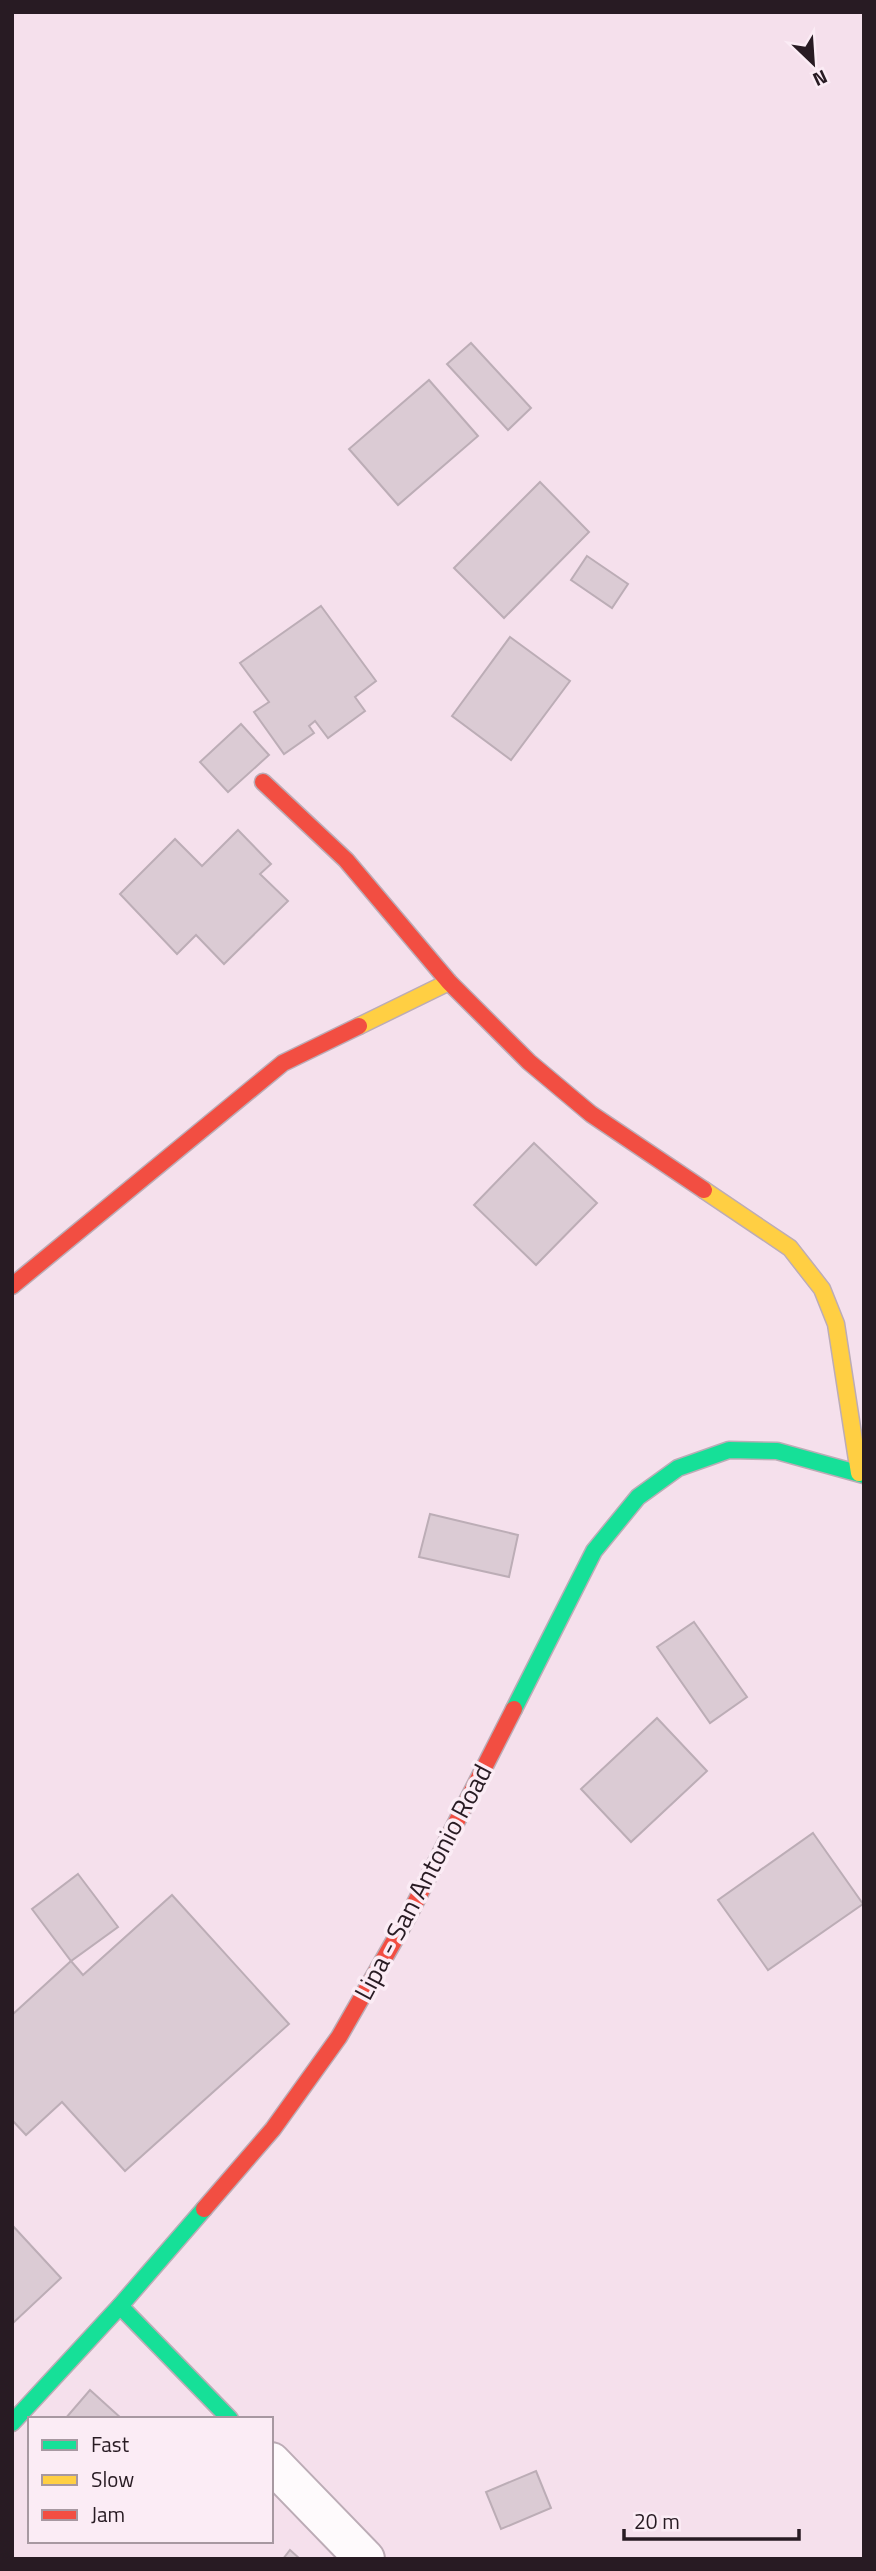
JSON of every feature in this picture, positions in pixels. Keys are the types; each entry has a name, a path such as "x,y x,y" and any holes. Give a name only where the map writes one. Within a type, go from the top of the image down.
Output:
{"street":[{"path":"263,782 346,860 449,982 529,1062 591,1114 790,1248 822,1289 836,1324 861,1474"},
{"path":"12,1286 283,1063 449,982"},
{"name":"Lipa - San Antonio Road","path":"12,2423 120,2306 273,2129 339,2037 409,1915 594,1551 638,1497 678,1468 729,1450 776,1451 861,1474"},
{"path":"120,2306 228,2417"},
{"path":"273,2464 365,2559"}],"building":[{"path":"471,343 531,408 508,430 447,364"},
{"path":"429,380 478,436 398,505 349,449"},
{"path":"540,482 589,532 504,618 454,568"},
{"path":"587,556 628,584 612,608 571,580"},
{"path":"321,606 376,681 355,697 365,711 328,738 315,721 309,726 314,733 284,754 254,712 269,702 240,663"},
{"path":"510,637 570,681 511,760 452,716"},
{"path":"241,724 269,755 228,792 200,762"},
{"path":"238,830 271,864 260,874 288,901 224,964 196,935 177,954 120,894 175,839 202,866"},
{"path":"534,1143 597,1203 536,1265 474,1205"},
{"path":"430,1514 518,1535 509,1577 419,1557"},
{"path":"694,1622 747,1697 710,1723 657,1647"},
{"path":"657,1718 707,1771 631,1842 581,1789"},
{"path":"813,1833 863,1904 768,1970 718,1900"},
{"path":"78,1874 118,1927 71,1961 32,1909"},
{"path":"172,1895 289,2024 125,2171 62,2102 26,2135 12,2120 12,2015 71,1961 83,1975"},
{"path":"12,2225 61,2278 12,2324"},
{"path":"90,2390 120,2417 67,2417"},
{"path":"536,2471 551,2508 501,2529 486,2492"},
{"path":"290,2550 300,2559 283,2559"}],"traffic: fast":[{"path":"514,1709 594,1551 638,1497 678,1468 729,1450 777,1451 864,1475"},
{"path":"12,2423 120,2306 204,2209"},
{"path":"120,2306 228,2417"}],"traffic: slow":[{"path":"359,1026 449,982"},
{"path":"704,1190 790,1248 822,1289 836,1324 859,1473"}],"traffic: jam":[{"path":"263,782 346,860 449,982 529,1062 591,1114 704,1190"},
{"path":"12,1286 283,1063 359,1026"},
{"path":"204,2209 273,2129 339,2037 409,1915 514,1709"}]}
